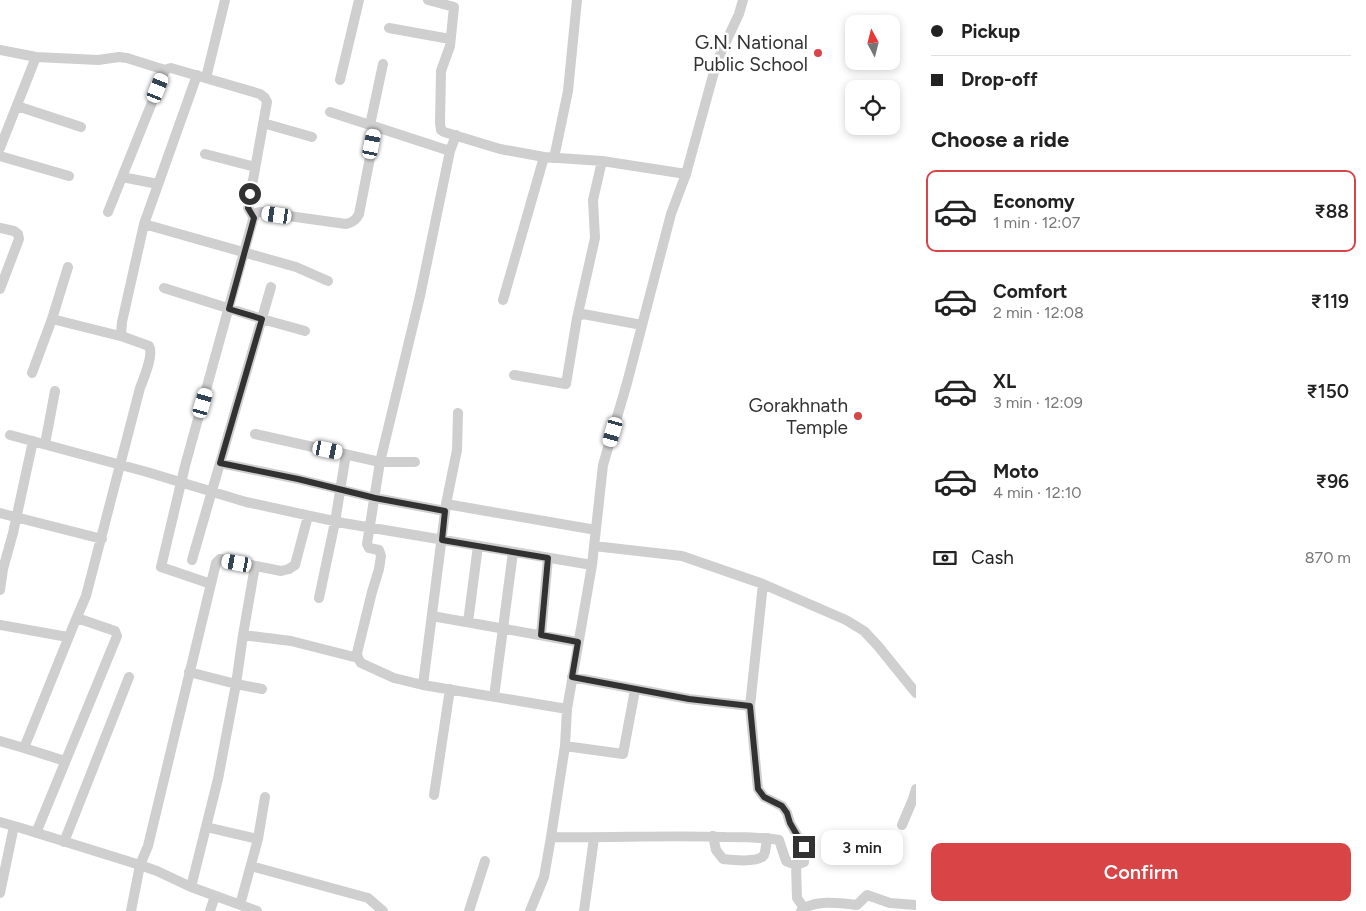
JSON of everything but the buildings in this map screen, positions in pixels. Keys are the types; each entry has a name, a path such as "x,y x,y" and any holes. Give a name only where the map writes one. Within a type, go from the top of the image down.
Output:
{"street":[{"path":"124,337 122,322 144,224 158,184 202,77 225,0"},
{"path":"340,80 359,0"},
{"path":"428,0 454,6 448,52 441,71 440,123 444,132 500,149 549,157 602,161 686,174"},
{"path":"504,300 568,92 577,0"},
{"path":"530,911 544,877 551,837 565,746 567,709 592,565 603,465 627,383 671,214 686,174 716,61 739,14 743,0"},
{"path":"389,28 450,39"},
{"path":"0,50 36,57 90,60 127,58 166,70 171,68 263,95 267,102 248,208 254,218"},
{"path":"0,148 36,57"},
{"path":"211,584 161,567 180,483 254,218 256,213 260,212 346,224 356,219 359,214 383,64"},
{"path":"108,212 166,70"},
{"path":"17,106 81,127"},
{"path":"330,112 450,151"},
{"path":"263,123 312,137"},
{"path":"456,135 450,151 420,296 380,462 367,544 378,550 381,556 357,653 361,663 394,678 567,709"},
{"path":"205,154 255,168"},
{"path":"0,156 69,176"},
{"path":"514,375 566,384 577,318 595,238 593,200 602,161"},
{"path":"122,177 158,184"},
{"path":"144,224 296,267 328,281"},
{"path":"0,228 14,231 18,234 19,239 0,289"},
{"path":"32,373 68,267"},
{"path":"192,560 271,287"},
{"path":"164,288 304,331"},
{"path":"577,318 584,314 642,325"},
{"path":"24,748 86,596 140,388 151,354 149,346 124,337 52,318"},
{"path":"44,444 55,390"},
{"path":"423,684 446,508 456,450 458,413"},
{"path":"255,434 380,462 415,462"},
{"path":"10,435 120,464 246,502 308,516 592,565"},
{"path":"0,590 3,569 33,441"},
{"path":"319,598 335,522 346,454"},
{"path":"220,463 298,479 375,498 596,530"},
{"path":"0,513 102,539"},
{"path":"131,911 140,865 148,846 216,563 220,560 281,571 289,569 295,564 308,516"},
{"path":"468,622 478,546"},
{"path":"594,546 682,556 763,584 846,620 864,631 916,694"},
{"path":"494,697 513,552"},
{"path":"541,635 548,558"},
{"path":"192,887 218,779 255,566"},
{"path":"551,837 713,836 766,838 779,840 786,861 796,864 804,862 804,847 790,823 787,813 782,806 764,797 758,789 750,706 763,584"},
{"path":"432,616 578,642"},
{"path":"36,833 117,636 115,631 77,618"},
{"path":"0,625 68,638"},
{"path":"243,635 291,641 358,658"},
{"path":"190,672 262,689"},
{"path":"64,842 129,677"},
{"path":"572,677 689,699 750,706"},
{"path":"434,795 450,689"},
{"path":"565,746 623,754 636,690"},
{"path":"0,740 65,762"},
{"path":"902,825 916,789"},
{"path":"240,905 258,839 265,797"},
{"path":"0,822 140,865 257,911"},
{"path":"0,893 14,826"},
{"path":"206,827 226,830 258,839"},
{"path":"713,836 716,850 723,859 737,860 762,858 766,838"},
{"path":"584,911 594,838"},
{"path":"469,911 484,861"},
{"path":"796,864 797,898 803,909 819,904 841,903 857,905 867,895 890,903 916,906"},
{"path":"251,866 368,898 383,911"},
{"path":"210,911 215,896"}],"place":[{"name":"G.N. National Public School","path":"818,53"},
{"name":"Gorakhnath Temple","path":"858,416"}],"route":[{"path":"250,194 248,208 254,218 229,309 262,319 220,463 298,479 375,498 445,511 442,540 548,558 541,635 578,642 572,677 646,692 750,706 758,789 764,797 782,806 804,847"}]}
